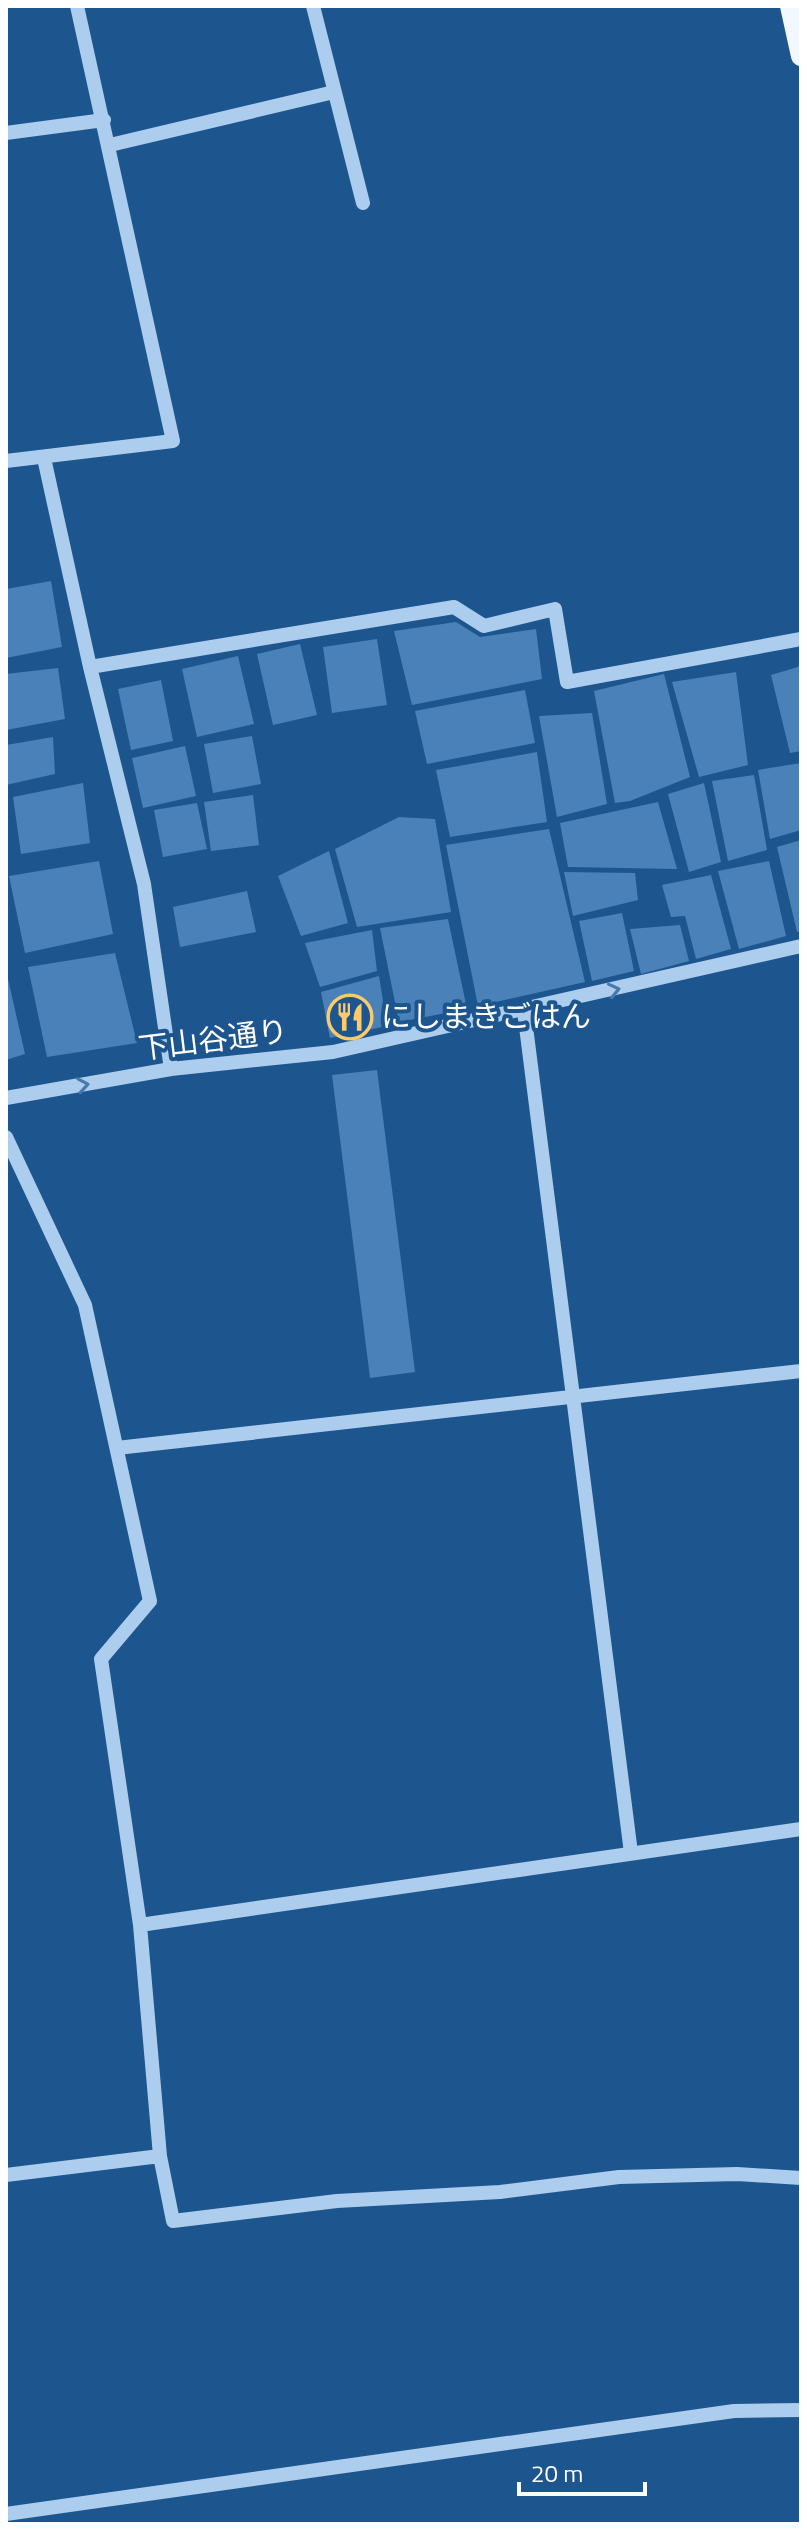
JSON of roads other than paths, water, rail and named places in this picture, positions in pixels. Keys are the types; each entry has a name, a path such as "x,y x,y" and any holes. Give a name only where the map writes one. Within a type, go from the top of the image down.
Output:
{"main road":[{"path":"790,6 801,56"}],"street":[{"path":"6,461 173,441 77,6"},
{"path":"313,6 363,203"},
{"path":"110,145 334,92"},
{"path":"6,133 104,120"},
{"path":"44,458 90,667 144,884 171,1069"},
{"path":"90,667 454,607 484,626 555,609 567,682 801,639"},
{"name":"下山谷通り","path":"6,1098 171,1069 333,1052 801,946"},
{"path":"524,1011 631,1853"},
{"path":"6,1137 85,1305 150,1601 101,1659 140,1925 160,2156 173,2221 337,2201 500,2192 619,2177 737,2174 801,2178"},
{"path":"117,1448 801,1371"},
{"path":"140,1925 801,1829"},
{"path":"6,2175 160,2156"},
{"path":"6,2514 734,2411 801,2410"},
{"path":"64,2508 67,2524"}],"place":[{"name":"にしまきごはん","path":"350,1017"}]}
